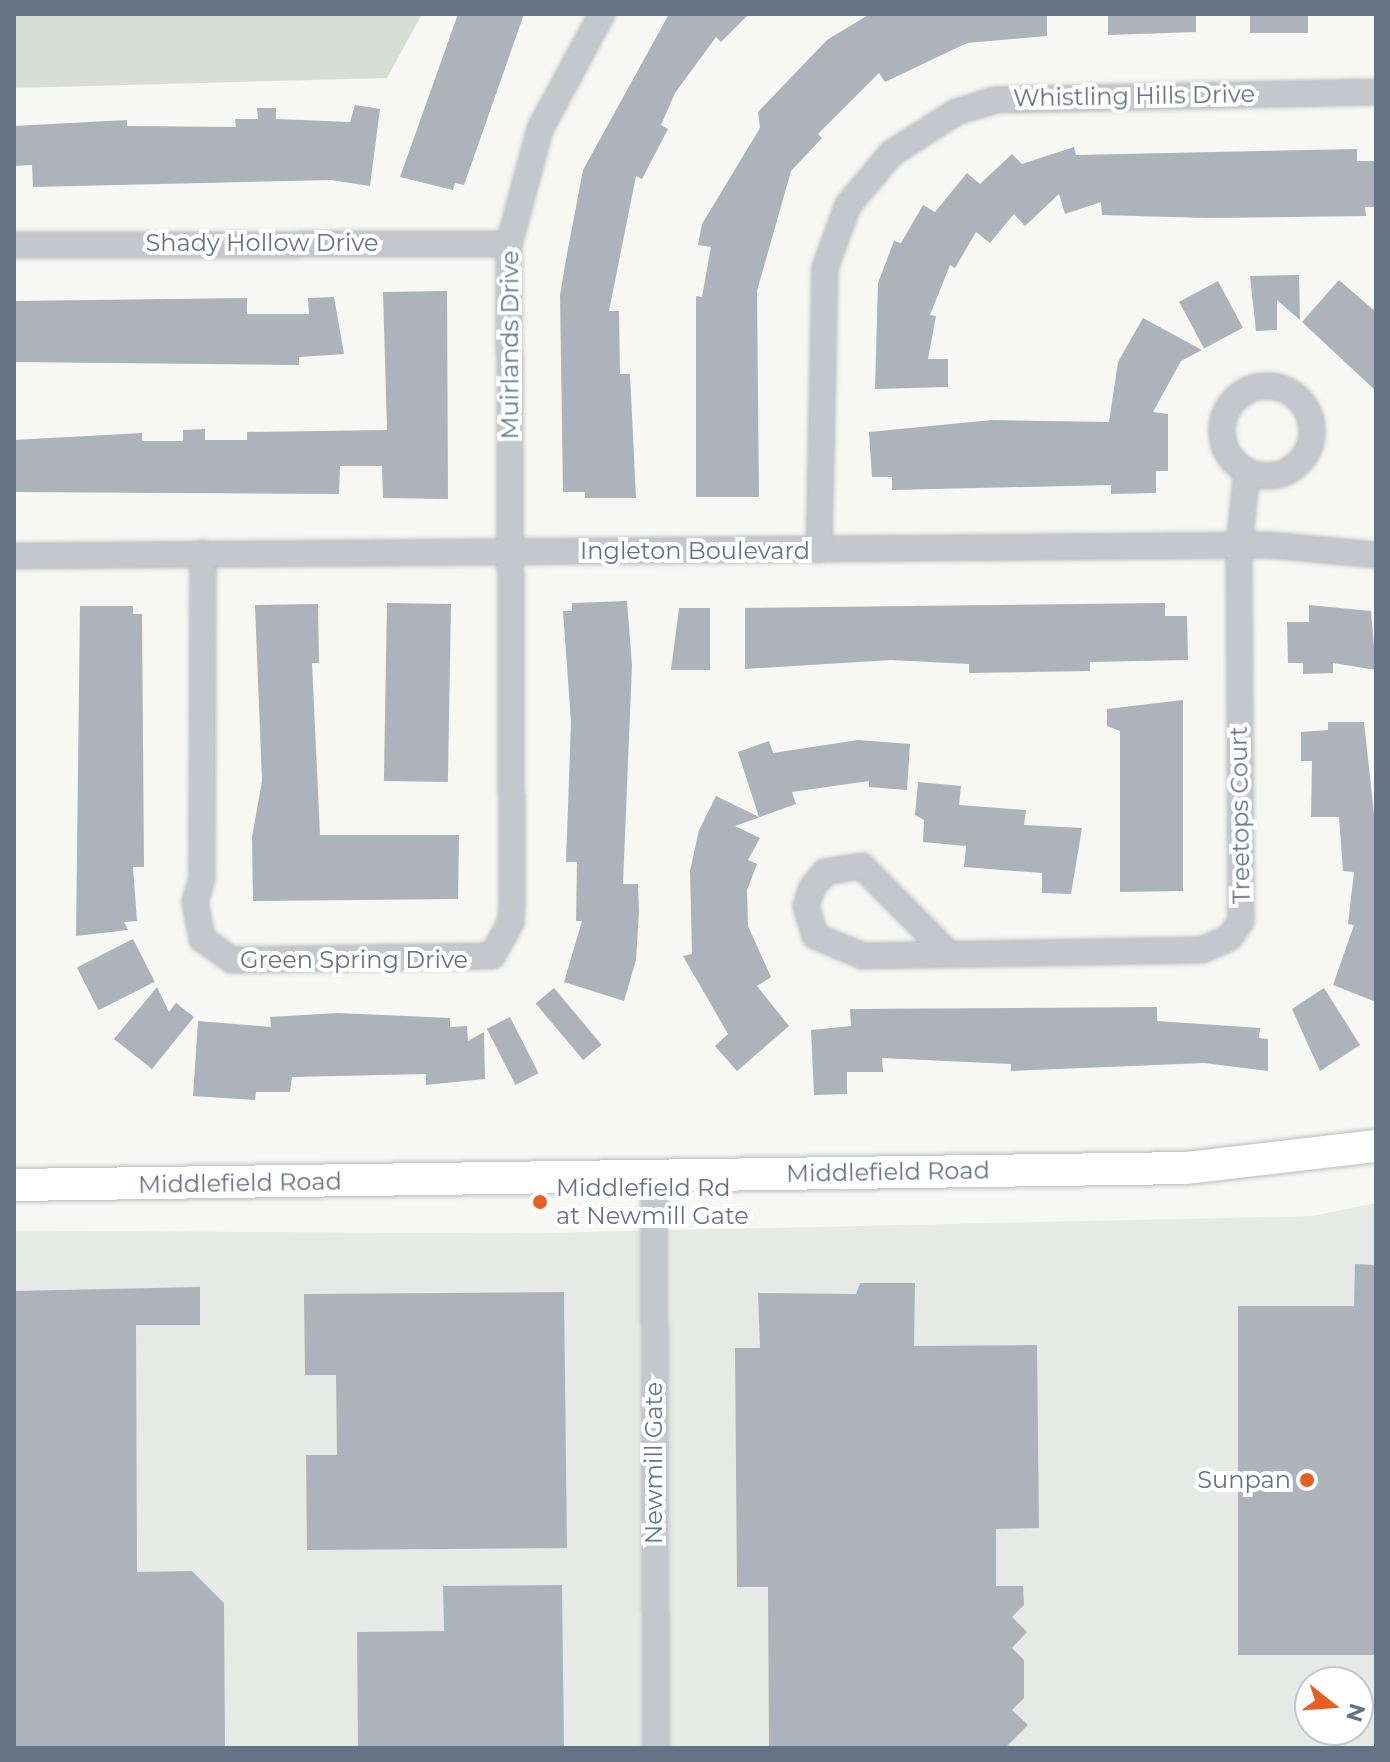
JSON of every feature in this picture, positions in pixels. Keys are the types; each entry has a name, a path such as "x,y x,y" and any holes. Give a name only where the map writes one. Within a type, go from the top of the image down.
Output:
{"main road":[{"name":"Middlefield Road","path":"14,1185 654,1178 1215,1167 1376,1146"}],"street":[{"name":"Muirlands Drive","path":"510,552 509,244 540,129 602,14"},
{"name":"Whistling Hills Drive","path":"819,550 825,268 848,205 892,153 956,112 995,100 1376,92"},
{"name":"Shady Hollow Drive","path":"14,245 509,244"},
{"name":"Treetops Court","path":"945,950 862,866 833,868 812,888 808,924 827,947 863,956 945,950 1202,950 1229,938 1241,921 1239,545 1247,472"},
{"name":"Ingleton Boulevard","path":"14,556 1239,545 1376,555"},
{"name":"Green Spring Drive","path":"203,553 202,878 195,902 202,939 232,960 467,962 492,956 511,922 510,552"},
{"name":"Newmill Gate","path":"654,1178 656,1748"}],"shaded area":[{"path":"14,14 422,14 387,78 14,88"},
{"path":"1376,1203 1376,1748 14,1748 14,1231 541,1233 1313,1216"}],"building":[{"path":"458,14 524,14 464,185 455,183 453,190 400,177"},
{"path":"669,14 749,14 721,42 716,37 675,93 661,125 668,129 642,179 636,176 609,311 619,311 620,374 630,374 636,498 585,498 585,492 563,492 560,295 567,254 583,170"},
{"path":"870,14 1047,14 1047,36 967,43 885,82 879,73 818,134 822,138 791,171 757,291 759,497 696,497 696,296 702,297 711,247 698,245 702,224 760,128 758,112 827,40"},
{"path":"1108,14 1196,14 1196,32 1108,35"},
{"path":"1250,14 1308,14 1308,33 1250,33"},
{"path":"355,105 380,109 370,186 331,180 33,187 32,165 14,166 14,126 127,120 127,126 236,127 235,119 258,119 257,108 276,108 276,119 350,122"},
{"path":"1074,147 1076,155 1357,149 1357,161 1376,161 1376,207 1365,207 1366,216 1206,218 1102,215 1101,202 1065,214 1059,194 1025,226 1014,214 990,243 976,232 955,268 950,265 930,315 936,316 928,359 948,359 948,387 875,389 878,283 894,241 901,243 923,205 935,212 967,173 980,184 1012,154 1022,164"},
{"path":"1299,275 1300,320 1277,300 1277,330 1256,331 1250,276"},
{"path":"1339,280 1376,312 1376,391 1302,322"},
{"path":"1218,281 1243,328 1204,348 1179,302"},
{"path":"447,291 448,499 383,498 382,466 340,466 339,494 15,492 14,440 142,433 142,441 183,441 183,430 205,429 205,440 247,440 247,432 387,430 383,292"},
{"path":"334,297 344,354 299,357 299,365 14,362 14,301 247,298 247,314 309,314 308,298"},
{"path":"1143,318 1202,350 1181,361 1153,412 1168,414 1168,471 1156,471 1156,493 1111,494 1111,485 892,490 892,477 872,477 869,432 992,420 1109,422 1118,362"},
{"path":"627,601 632,665 623,884 638,884 639,911 636,960 624,1001 564,982 582,921 576,921 577,862 566,862 571,722 563,611 572,611 572,603"},
{"path":"387,603 451,604 448,782 384,781"},
{"path":"1165,603 1165,616 1187,616 1188,660 1090,662 1090,671 969,673 969,664 891,660 745,669 745,608"},
{"path":"318,604 319,663 312,663 320,835 459,835 458,899 253,901 252,837 262,781 255,605"},
{"path":"1309,605 1371,611 1376,670 1333,663 1333,673 1303,674 1303,663 1288,663 1287,622 1309,622"},
{"path":"80,606 133,606 133,614 142,614 144,867 133,867 137,921 124,922 128,930 76,936"},
{"path":"679,608 710,608 710,670 671,670"},
{"path":"1183,700 1183,891 1120,892 1120,731 1107,726 1107,709"},
{"path":"1328,722 1364,722 1376,832 1376,1002 1333,985 1354,925 1348,924 1354,872 1343,871 1339,817 1311,817 1312,761 1301,761 1301,732 1328,730"},
{"path":"858,740 910,744 907,790 869,787 869,781 792,792 796,804 735,826 760,838 748,860 757,864 747,890 748,926 771,977 757,986 789,1026 737,1071 715,1046 728,1034 683,956 692,954 690,871 699,830 716,796 759,817 738,752 769,741 773,753"},
{"path":"918,782 961,786 959,805 1026,810 1024,825 1082,828 1071,894 1042,893 1042,873 964,867 966,846 923,842 924,820 915,815"},
{"path":"133,939 155,982 99,1010 77,968"},
{"path":"157,987 169,1012 176,1003 194,1017 152,1069 114,1039"},
{"path":"554,988 602,1045 583,1060 536,1003"},
{"path":"1324,988 1360,1045 1320,1071 1292,1009"},
{"path":"1157,1007 1157,1021 1260,1028 1259,1038 1268,1039 1268,1071 1204,1063 1011,1071 1011,1064 882,1058 883,1072 847,1072 847,1094 814,1095 811,1030 851,1026 850,1009"},
{"path":"338,1013 450,1018 450,1027 467,1026 468,1041 484,1032 485,1079 426,1085 426,1074 292,1077 290,1092 256,1092 255,1100 193,1096 198,1021 271,1027 270,1017"},
{"path":"510,1017 539,1073 515,1085 487,1029"},
{"name":"Sunpan","path":"1355,1264 1376,1265 1376,1655 1238,1655 1238,1306 1354,1306"},
{"path":"860,1283 915,1283 914,1346 1037,1345 1039,1528 996,1529 996,1586 1023,1586 1024,1605 1012,1617 1027,1632 1012,1648 1024,1660 1024,1698 1012,1710 1028,1725 1005,1748 769,1748 768,1587 737,1587 735,1348 760,1348 758,1293 856,1294"},
{"path":"200,1287 200,1325 136,1325 137,1572 192,1571 224,1603 225,1748 14,1748 14,1291"},
{"path":"564,1292 567,1548 307,1550 306,1455 337,1455 336,1375 305,1375 304,1294"},
{"path":"562,1585 564,1748 358,1748 357,1632 444,1631 443,1586"}],"place":[{"name":"Middlefield Rd at Newmill Gate","path":"540,1202"},
{"name":"Sunpan","path":"1307,1480"}]}
